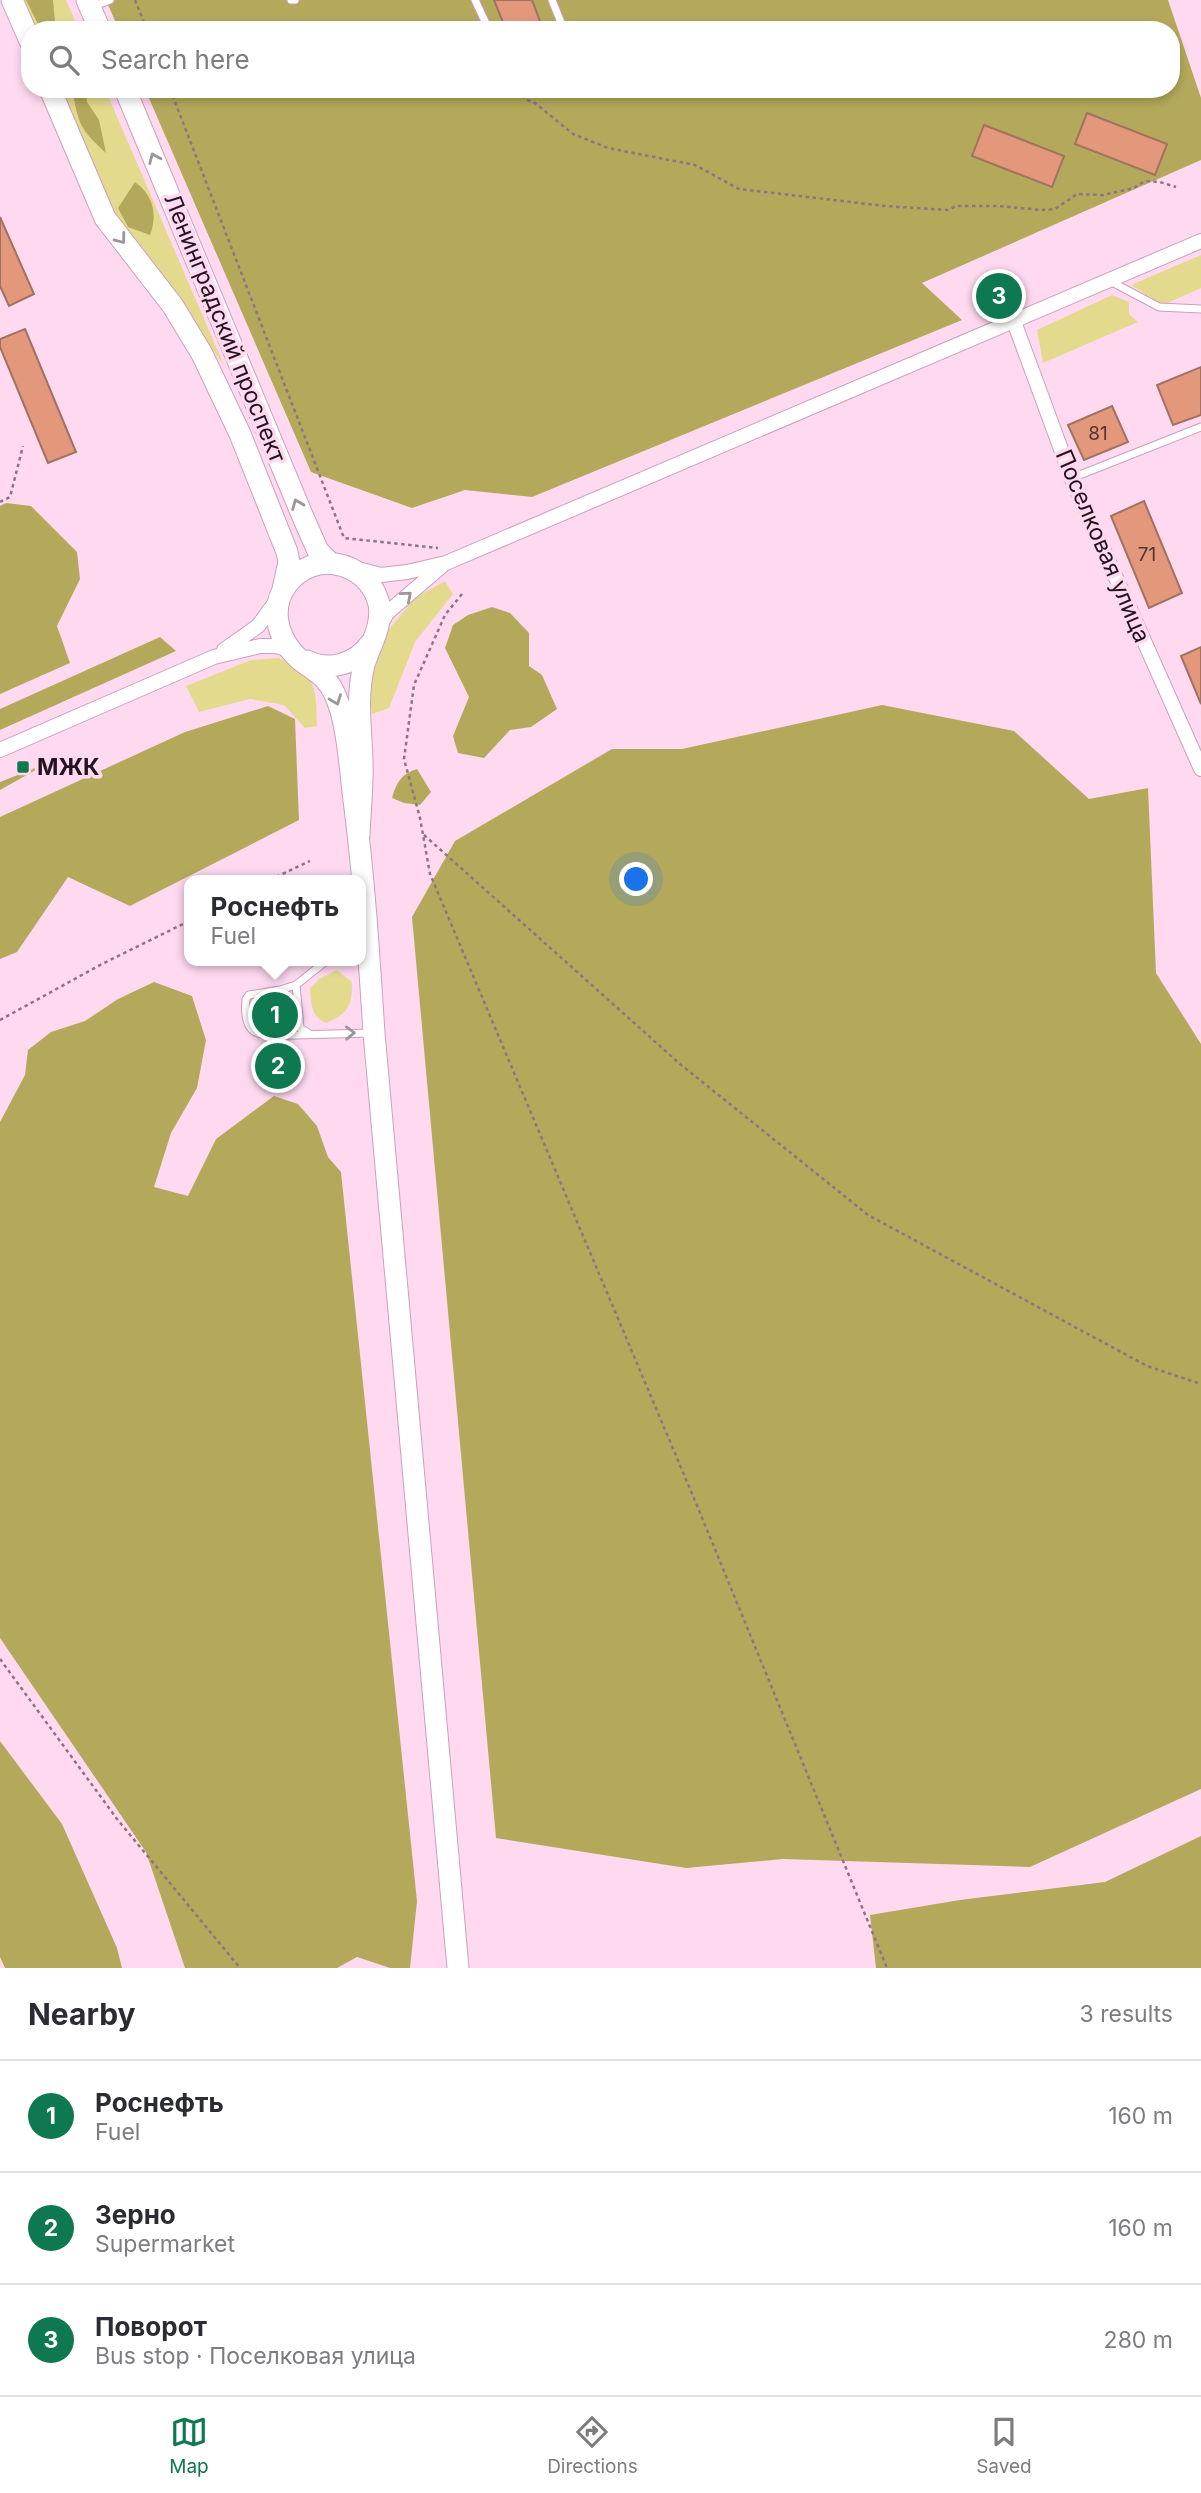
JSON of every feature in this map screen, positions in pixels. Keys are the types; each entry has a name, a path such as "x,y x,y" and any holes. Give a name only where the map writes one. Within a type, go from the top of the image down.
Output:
{"main road":[{"path":"12,0 21,21"},
{"path":"96,3 99,21"},
{"name":"Ленинградский проспект","path":"54,98 105,218 173,306 202,354 226,402 287,551 289,562 281,593"},
{"name":"Ленинградский проспект","path":"129,98 318,551 338,565"},
{"path":"359,835 362,762 359,691 380,617 377,599 362,576 338,565 304,569 291,579 281,593 277,608 278,623 282,638 291,650 324,677 336,696 344,723 359,835 361,875"},
{"path":"291,650 312,663 334,666 361,654 375,635"},
{"path":"366,939 454,1965"}],"street":[{"path":"338,565 381,575 407,572 446,562 1201,241"},
{"name":"Поселковая улица","path":"1013,320 1072,478 1201,769"},
{"path":"375,635 387,613 446,562"},
{"path":"214,657 258,626 281,593"},
{"path":"0,750 214,657 260,646 291,650"}],"lane":[{"path":"475,0 485,21"},
{"path":"552,0 560,21"},
{"path":"1110,281 1159,307 1201,309"},
{"path":"1072,478 1201,427"},
{"path":"320,966 296,985 271,995 249,995 246,999 246,1022 253,1033 374,1033"},
{"path":"296,985 300,1028 310,1034"},
{"path":"283,1024 285,1030 295,1035"},
{"path":"272,1025 284,1035"},
{"path":"263,1026 265,1031 274,1035"}],"path":[{"path":"135,0 143,21"},
{"path":"173,98 344,538 438,548"},
{"path":"524,98 535,103 573,134 608,148 695,166 739,188 885,206 948,210 956,206 998,205 1041,210 1055,209 1077,194 1103,195 1134,188 1145,181 1175,187"},
{"path":"0,502 10,498 23,446"},
{"path":"462,594 446,615 414,685 404,759 430,874 696,1503 887,1968"},
{"path":"422,834 680,1064 868,1215 1147,1366 1201,1384"},
{"path":"281,875 310,861"},
{"path":"0,1020 102,964 184,923"},
{"path":"0,1659 117,1819 240,1968"}],"shaded area":[{"path":"20,0 66,0 75,21 29,21"},
{"path":"26,0 53,0 55,21 36,21"},
{"path":"106,0 1168,0 1175,21 115,21"},
{"path":"1180,36 1201,98 1201,160 922,283 962,320 532,497 465,490 412,508 311,472 149,98 1180,98"},
{"path":"62,98 109,98 224,365 115,220"},
{"path":"74,98 87,98 99,120 106,153 90,138 76,111"},
{"path":"135,182 150,199 154,212 150,235 128,227 118,208"},
{"path":"1201,255 1201,288 1163,305 1131,285"},
{"path":"1112,295 1129,302 1129,314 1138,322 1043,363 1037,330"},
{"path":"6,503 31,506 77,552 80,579 57,626 70,663 0,694 0,506"},
{"path":"445,581 453,594 415,642 389,708 372,714 369,688 375,660 389,629 415,598"},
{"path":"492,607 510,613 529,633 529,666 542,675 557,709 531,727 510,730 484,758 458,753 453,736 469,697 445,648 453,625 468,615"},
{"path":"160,637 176,651 0,730 0,709"},
{"path":"279,658 301,671 312,684 317,726 305,728 284,705 250,699 199,712 186,686 251,660"},
{"path":"882,705 1014,731 1089,799 1148,788 1156,973 1201,1044 1201,1789 1030,1867 783,1859 686,1868 496,1838 412,917 455,841 612,749 682,749"},
{"path":"268,706 295,719 299,820 191,875 184,875 184,879 130,906 68,877 17,952 0,959 0,817 185,732"},
{"path":"48,763 0,790 0,782"},
{"path":"417,769 431,792 420,805 392,798 400,779"},
{"path":"337,970 352,982 350,1003 340,1016 326,1023 315,1013 310,988 319,979"},
{"path":"154,982 192,996 206,1040 197,1088 171,1133 154,1187 188,1196 216,1139 274,1096 298,1104 317,1126 328,1157 341,1172 417,1901 410,1968 390,1968 357,1957 337,1968 185,1968 146,1852 0,1638 0,1122 25,1075 28,1050 51,1032 85,1021 118,999"},
{"path":"0,1741 62,1824 117,1948 122,1968 5,1968 0,1957"},
{"path":"1201,1836 1201,1968 876,1968 870,1915 960,1900 1105,1882"}],"building":[{"path":"494,0 532,0 540,21 502,21"},
{"path":"1087,113 1167,144 1155,175 1075,144"},
{"path":"984,125 1064,156 1052,187 972,156"},
{"path":"0,217 34,294 9,306 0,286"},
{"path":"25,329 76,452 48,463 0,347 0,339"},
{"path":"1201,367 1201,415 1173,425 1157,385"},
{"path":"1112,406 1128,442 1084,460 1068,425"},
{"path":"1144,501 1182,593 1149,608 1111,516"},
{"path":"1201,647 1201,704 1181,656"},
{"path":"291,999 293,1021 282,1018 277,1023 257,1025 254,1002 275,1000 281,1005"},
{"path":"292,1049 292,1079 268,1080 267,1050"}],"place":[{"name":"Поворот","path":"999,296"},
{"name":"МЖК","path":"23,767"},
{"name":"Роснефть","path":"275,1015"},
{"name":"Зерно","path":"278,1066"}]}
